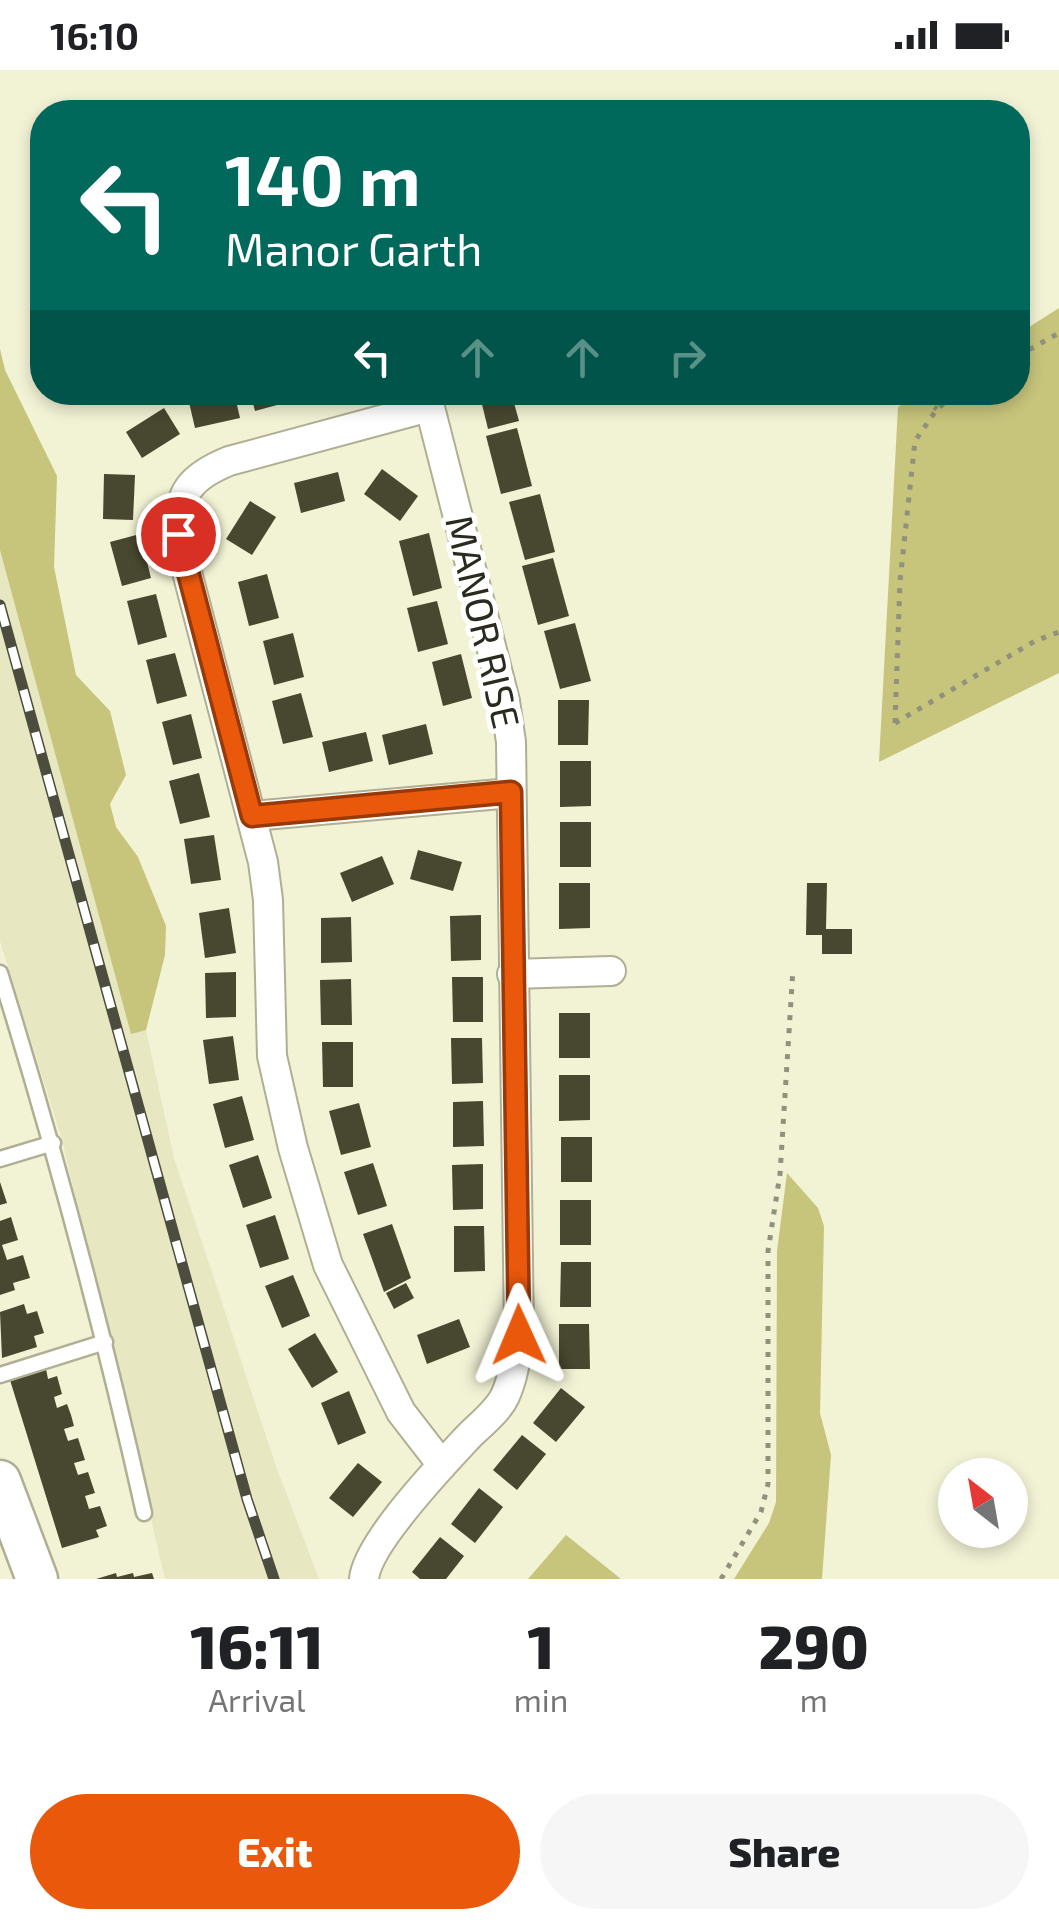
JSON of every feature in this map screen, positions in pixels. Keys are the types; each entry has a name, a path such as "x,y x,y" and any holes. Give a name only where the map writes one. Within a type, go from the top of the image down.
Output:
{"street":[{"path":"411,405 202,472 187,489 178,509 178,534 263,862 268,900 272,1056 292,1148 328,1265 401,1412 442,1465"},
{"name":"MANOR RISE","path":"364,1579 365,1566 374,1548 442,1465 504,1400 519,1335 511,742 505,701 428,405"},
{"path":"252,816 511,792"},
{"path":"512,974 611,971"},
{"path":"0,1481 36,1579"}],"lane":[{"path":"0,972 53,1143 144,1513"},
{"path":"0,1159 53,1143"},
{"path":"0,1375 105,1342"}],"path":[{"path":"1030,349 1059,332"},
{"path":"932,405 937,408"},
{"path":"941,405 916,440 913,460 900,582 895,723 1035,641 1059,632"},
{"path":"721,1579 761,1512 768,1484 768,1251 780,1174 793,968"}],"shaded area":[{"path":"1059,308 1059,673 879,762 898,407 1030,405 1030,326"},
{"path":"0,349 5,370 57,476 54,567 76,675 110,711 126,775 110,804 116,827 138,857 166,926 165,955 146,1030 131,1034 0,550"},
{"path":"0,550 131,1033 146,1030 174,1158 276,1466 319,1579 165,1579 62,1140 0,941"},
{"path":"787,1173 818,1208 824,1226 820,1413 831,1455 822,1579 734,1579 769,1523 776,1502 777,1251"},
{"path":"566,1535 621,1579 528,1579"}],"building":[{"path":"190,405 237,405 240,418 195,428"},
{"path":"253,405 277,405 255,411"},
{"path":"482,405 515,405 519,421 488,429"},
{"path":"164,408 180,434 142,458 126,432"},
{"path":"517,428 532,486 501,494 486,436"},
{"path":"382,469 418,496 400,521 364,494"},
{"path":"338,472 345,501 301,513 294,483"},
{"path":"104,474 135,475 133,520 103,519"},
{"path":"540,494 555,552 525,560 509,502"},
{"path":"250,501 276,517 252,555 226,539"},
{"path":"429,533 442,588 413,596 399,541"},
{"path":"140,534 151,578 122,586 110,542"},
{"path":"553,558 569,616 538,625 522,566"},
{"path":"267,574 279,618 249,626 238,582"},
{"path":"156,594 167,637 138,645 127,601"},
{"path":"437,601 448,644 418,652 407,608"},
{"path":"575,623 591,681 560,689 544,631"},
{"path":"293,633 304,677 274,685 263,641"},
{"path":"175,653 187,696 157,704 146,660"},
{"path":"461,654 472,698 443,706 432,662"},
{"path":"301,693 313,737 283,744 272,701"},
{"path":"558,700 589,700 588,745 558,745"},
{"path":"191,714 202,758 173,765 162,722"},
{"path":"426,724 433,754 389,765 382,735"},
{"path":"366,732 373,761 329,772 322,742"},
{"path":"560,761 591,761 591,806 560,807"},
{"path":"199,773 210,817 180,824 169,781"},
{"path":"560,822 591,822 591,867 560,867"},
{"path":"214,835 221,880 191,884 184,839"},
{"path":"418,850 462,862 453,891 410,879"},
{"path":"382,856 394,884 352,902 340,873"},
{"path":"559,883 590,883 590,928 559,929"},
{"path":"807,883 827,883 826,929 852,929 852,954 822,954 822,935 806,935"},
{"path":"229,908 236,953 205,958 199,913"},
{"path":"481,915 481,960 451,961 450,916"},
{"path":"351,917 352,962 321,963 321,918"},
{"path":"236,972 236,1017 206,1018 205,973"},
{"path":"452,977 483,977 483,1022 453,1022"},
{"path":"351,979 352,1025 321,1025 320,980"},
{"path":"559,1013 590,1013 590,1058 559,1058"},
{"path":"233,1036 239,1080 209,1084 203,1040"},
{"path":"451,1038 482,1038 483,1083 452,1084"},
{"path":"322,1042 353,1042 353,1087 323,1087"},
{"path":"559,1075 590,1075 590,1120 559,1121"},
{"path":"242,1096 254,1140 225,1148 213,1104"},
{"path":"483,1101 484,1146 453,1147 453,1102"},
{"path":"359,1103 371,1147 341,1155 329,1111"},
{"path":"561,1137 592,1137 592,1182 561,1182"},
{"path":"258,1155 272,1198 243,1208 229,1165"},
{"path":"373,1163 387,1206 358,1215 344,1172"},
{"path":"483,1164 483,1209 453,1210 452,1165"},
{"path":"0,1182 7,1203 0,1205"},
{"path":"560,1200 591,1200 591,1245 560,1245"},
{"path":"275,1215 289,1259 260,1268 246,1225"},
{"path":"11,1217 18,1240 2,1245 7,1260 23,1255 30,1278 13,1283 15,1290 0,1295 0,1221"},
{"path":"392,1224 411,1278 384,1292 363,1234"},
{"path":"454,1226 484,1226 485,1271 454,1272"},
{"path":"561,1262 591,1262 591,1307 560,1307"},
{"path":"293,1275 310,1316 282,1328 265,1286"},
{"path":"406,1283 414,1298 394,1309 386,1293"},
{"path":"24,1304 27,1314 37,1311 44,1333 34,1336 37,1347 2,1358 0,1312"},
{"path":"459,1319 470,1347 427,1364 417,1335"},
{"path":"559,1324 589,1324 590,1369 559,1369"},
{"path":"315,1333 338,1372 312,1388 288,1349"},
{"path":"46,1369 48,1379 57,1376 62,1394 54,1397 57,1408 67,1404 71,1415 74,1426 64,1429 68,1441 78,1438 85,1460 74,1463 78,1475 88,1472 95,1493 85,1496 89,1509 100,1506 107,1526 96,1530 99,1537 62,1548 10,1380"},
{"path":"561,1388 585,1407 556,1442 533,1423"},
{"path":"349,1391 366,1433 338,1445 321,1403"},
{"path":"522,1435 546,1454 517,1490 493,1470"},
{"path":"358,1463 382,1482 353,1517 329,1498"},
{"path":"479,1488 503,1507 475,1543 451,1524"},
{"path":"440,1537 464,1556 446,1579 420,1579 412,1572"},
{"path":"116,1573 117,1577 133,1573 134,1577 152,1573 154,1579 96,1579"}],"railway":[{"path":"0,605 247,1499 274,1579"}],"route":[{"path":"178,534 252,816 511,792 519,1335"}]}
